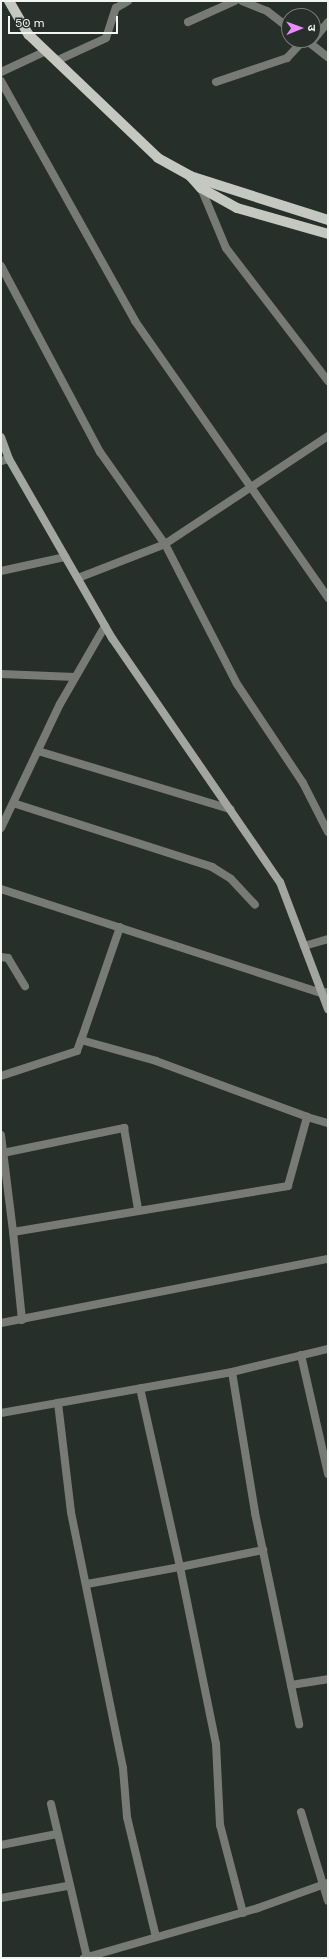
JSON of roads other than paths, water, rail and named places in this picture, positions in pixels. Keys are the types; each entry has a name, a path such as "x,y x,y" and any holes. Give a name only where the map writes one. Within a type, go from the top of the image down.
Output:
{"main road":[{"path":"9,1 28,35 158,158 190,176 327,218"},
{"path":"190,176 201,188 237,208 328,234"}],"street":[{"path":"56,62 106,38 116,8 128,1"},
{"path":"188,22 235,1"},
{"path":"242,1 267,11 281,22"},
{"path":"216,82 287,58 299,48"},
{"path":"316,48 328,57"},
{"path":"1,72 46,51"},
{"path":"1,81 135,321 328,598"},
{"path":"201,188 226,248 328,381"},
{"path":"1,266 100,452 165,544 237,684 303,784 328,832"},
{"path":"78,578 165,544 328,436"},
{"path":"1,437 5,460 78,578 105,626 280,882 304,946 325,992 328,1009"},
{"path":"1,571 65,557"},
{"path":"2,826 75,677 105,626"},
{"path":"1,674 75,677"},
{"path":"38,751 230,809"},
{"path":"13,803 212,867 231,879 255,905"},
{"path":"1,889 325,992"},
{"path":"1,1076 77,1051 120,927"},
{"path":"304,946 328,939"},
{"path":"1,957 8,958 25,986"},
{"path":"81,1040 156,1061 307,1117 328,1123"},
{"path":"13,1232 138,1209 288,1186 307,1117"},
{"path":"3,1153 124,1128 138,1209"},
{"path":"1,1135 22,1320"},
{"path":"1,1323 328,1259"},
{"path":"1,1413 232,1372 328,1349"},
{"path":"301,1355 328,1474"},
{"path":"232,1372 263,1550 299,1724"},
{"path":"140,1388 180,1567 216,1744 220,1825 243,1913"},
{"path":"58,1403 71,1512 87,1584 123,1768 126,1817 156,1937"},
{"path":"87,1584 263,1550"},
{"path":"291,1685 328,1679"},
{"path":"51,1804 67,1886 85,1957 243,1913 326,1884"},
{"path":"302,1812 326,1884 328,1901"},
{"path":"1,1845 57,1834"},
{"path":"1,1898 67,1886"}]}
